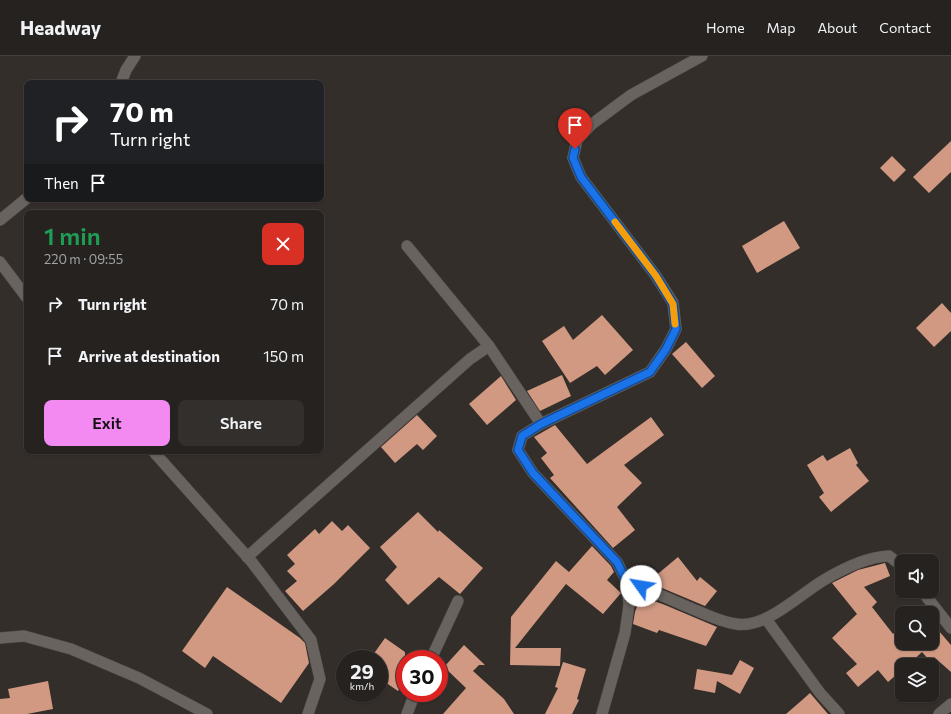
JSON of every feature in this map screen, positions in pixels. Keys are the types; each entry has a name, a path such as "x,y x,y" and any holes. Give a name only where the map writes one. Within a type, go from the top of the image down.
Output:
{"street":[{"path":"122,80 126,70 135,56"},
{"path":"602,714 625,633 629,605 626,580 617,562 533,473 518,450 522,436 541,424 650,372 666,349 676,329 673,304 656,276 581,177 573,158 577,140 592,124 631,95 702,56"},
{"path":"0,220 24,200"},
{"path":"406,246 489,346 541,424"},
{"path":"0,262 24,294"},
{"path":"247,557 470,359 489,346"},
{"path":"156,454 247,557 311,640 320,679 308,714"},
{"path":"626,580 712,617 737,624 753,624 766,619 844,568 874,557 889,556 895,561"},
{"path":"927,598 951,628"},
{"path":"435,650 458,602"},
{"path":"766,619 820,693 839,714"},
{"path":"0,638 24,636 71,649 139,678 195,711 207,714"},
{"path":"407,714 412,702"},
{"path":"939,714 951,704"}],"building":[{"path":"951,141 951,172 929,193 913,177"},
{"path":"892,156 906,170 894,182 880,168"},
{"path":"784,221 800,248 757,273 742,246"},
{"path":"942,303 951,313 951,331 934,347 916,328"},
{"path":"602,315 633,350 605,375 597,366 570,383 542,341 564,326 573,340"},
{"path":"686,342 715,376 702,388 672,354"},
{"path":"562,375 571,396 540,411 527,391"},
{"path":"501,376 516,400 487,425 469,404"},
{"path":"417,415 437,436 423,450 417,444 395,463 381,447"},
{"path":"651,417 664,435 624,465 642,483 617,507 635,530 613,548 550,478 554,475 541,458 547,453 534,437 555,425 587,464"},
{"path":"850,448 858,463 856,465 869,481 831,512 819,497 824,493 807,465 823,455 827,461"},
{"path":"418,512 438,532 439,530 483,568 460,594 439,577 408,605 385,580 397,567 380,547"},
{"path":"332,521 342,531 348,525 370,548 334,584 303,611 285,591 297,581 287,571 295,564 287,555 315,529 319,534"},
{"path":"592,546 611,566 614,572 607,580 621,593 603,614 566,584 515,648 561,648 560,666 510,665 511,617 556,561 569,572"},
{"path":"678,557 697,581 700,577 717,591 705,606 662,588 653,578"},
{"path":"885,563 890,576 864,587 877,602 872,607 893,634 895,632 895,650 939,650 939,631 951,645 951,672 939,661 939,658 927,658 922,652 916,658 895,658 895,676 888,682 878,670 858,687 846,673 857,664 832,638 857,614 832,583 858,570"},
{"path":"227,587 305,643 309,663 281,703 213,656 205,668 182,651"},
{"path":"640,598 646,598 665,605 717,627 706,646 659,630 657,633 633,624"},
{"path":"385,638 402,650 396,650 396,690 388,684 388,650 376,650"},
{"path":"464,645 485,665 479,665 473,671 504,699 514,714 443,714 466,688 448,671 448,663"},
{"path":"740,660 754,668 740,694 717,681 715,693 694,689 697,669 732,675"},
{"path":"563,662 586,669 577,699 579,700 572,714 545,714 558,688 555,687"},
{"path":"48,681 53,709 27,714 0,714 0,699 10,698 8,689"},
{"path":"810,693 828,714 786,714 801,701"}],"slow traffic":[{"path":"615,222 656,276 673,304 675,324"}],"route":[{"path":"575,149 573,158 581,177 656,276 673,304 676,329 666,349 650,372 541,424 522,436 518,450 533,473 617,562 626,580 641,586"}]}
